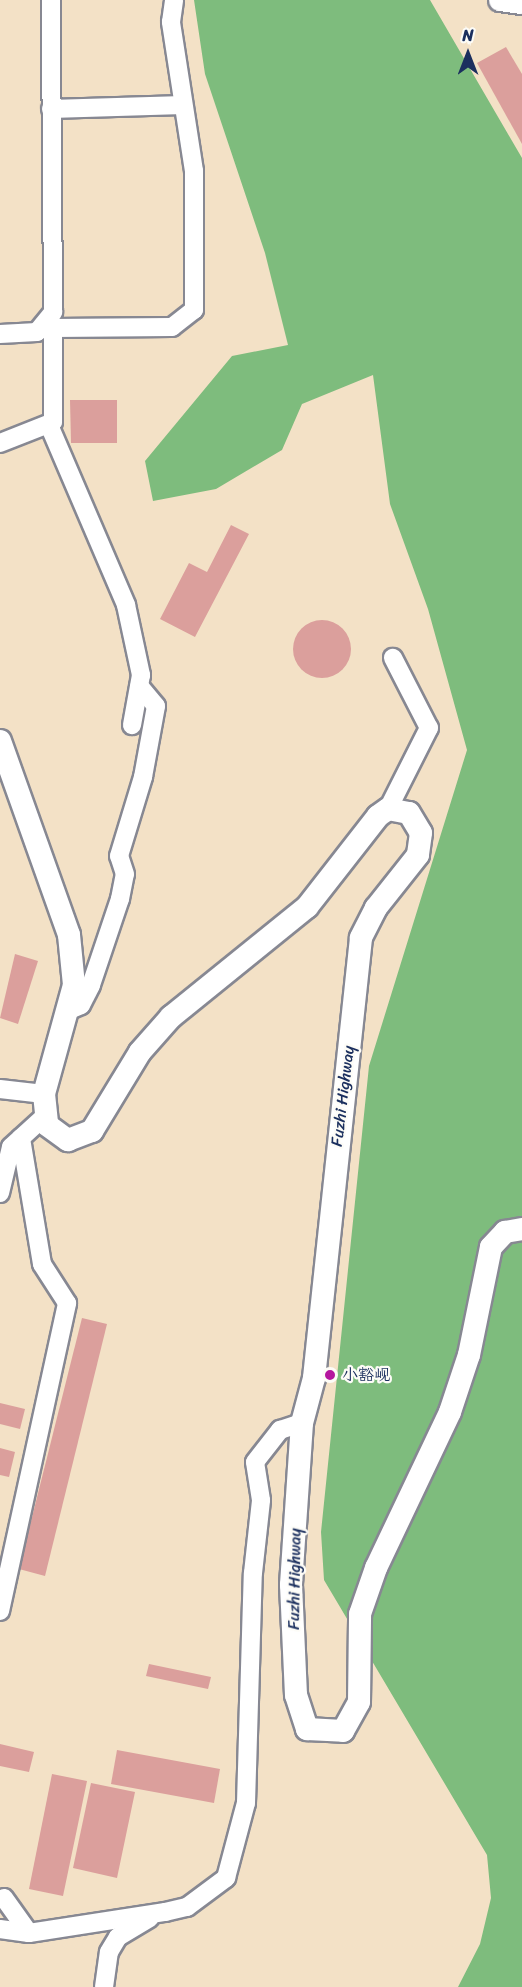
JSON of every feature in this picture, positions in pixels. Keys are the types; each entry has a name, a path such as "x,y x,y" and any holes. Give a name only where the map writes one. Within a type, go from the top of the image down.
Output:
{"main road":[{"path":"500,0 522,3"},
{"path":"0,741 69,935 74,985 44,1094 44,1117 59,1138 77,1140 92,1131 140,1052 171,1017 307,907 388,809"},
{"name":"Fuzhi Highway","path":"388,809 409,813 421,832 418,855 376,908 362,938 314,1378 302,1424 291,1585 296,1695 307,1729 327,1733 343,1731 359,1702 360,1614 376,1568 450,1412 469,1355 491,1247 505,1232 522,1228"}],"street":[{"path":"0,443 49,425 55,412 50,326 53,312 51,0"},
{"path":"0,334 37,332 50,326 172,327 194,310 194,171 171,22 174,0"},
{"path":"51,109 183,105"},
{"path":"49,425 126,605 139,686 132,725"},
{"path":"388,809 429,728 393,658"},
{"path":"67,1011 81,1005 91,985 122,891 125,874 119,856 143,777 156,706 139,686"},
{"path":"0,1089 44,1094"},
{"path":"0,1193 11,1147 44,1117"},
{"path":"0,1611 67,1303 42,1264 21,1138"},
{"path":"0,1929 29,1933 165,1912 187,1907 226,1878 238,1841 246,1803 251,1620 261,1500 255,1462 280,1430 302,1424"},
{"path":"4,1898 29,1933"},
{"path":"104,1987 109,1952 118,1937 132,1925 165,1912"}],"green space":[{"path":"194,0 430,0 522,158 522,1987 458,1987 480,1944 491,1898 487,1855 324,1580 321,1532 369,1066 467,750 428,609 390,504 373,375 302,404 282,450 216,489 153,501 145,461 232,356 288,345 265,253 205,74"}],"building":[{"path":"506,47 522,74 522,144 477,63"},
{"path":"70,400 117,400 117,443 71,443"},
{"path":"231,525 249,534 195,637 160,619 189,563 207,572"},
{"path":"322,620 333,622 343,628 349,638 351,649 349,660 343,670 333,676 322,678 311,676 301,670 295,660 293,649 295,638 301,628 311,622"},
{"path":"15,954 38,961 18,1024 0,1018"},
{"path":"82,1318 107,1324 45,1576 19,1569"},
{"path":"0,1403 25,1409 20,1429 0,1424"},
{"path":"0,1448 15,1452 9,1477 0,1475"},
{"path":"149,1664 211,1677 208,1689 146,1676"},
{"path":"0,1744 34,1752 29,1772 0,1766"},
{"path":"117,1750 220,1769 214,1803 111,1784"},
{"path":"52,1774 87,1781 63,1896 29,1889"},
{"path":"91,1783 135,1792 117,1878 73,1868"}],"place":[{"name":"小豁岘","path":"330,1375"}]}
